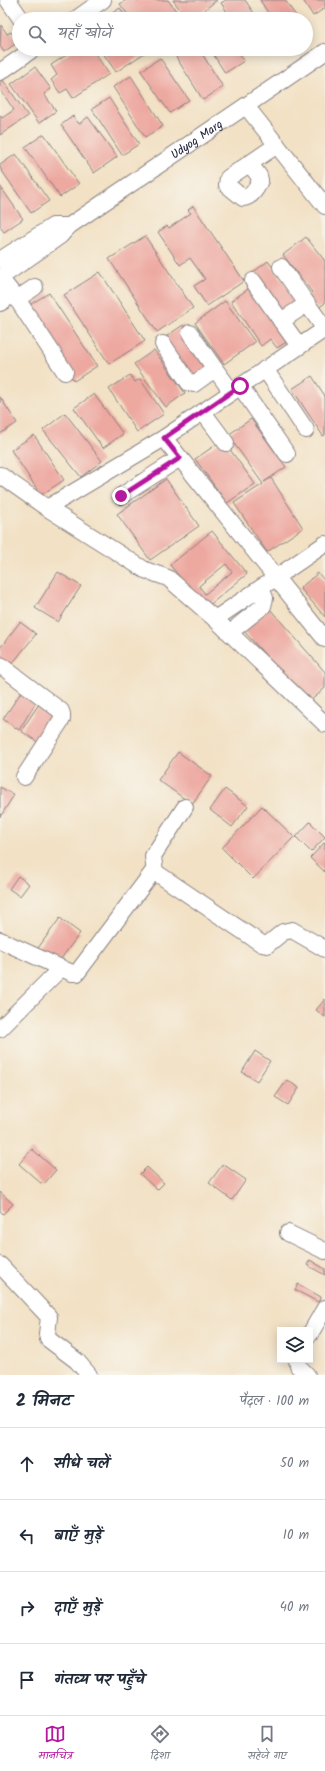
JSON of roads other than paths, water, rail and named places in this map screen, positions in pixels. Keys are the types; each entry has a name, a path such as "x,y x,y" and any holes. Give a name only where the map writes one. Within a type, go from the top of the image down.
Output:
{"street":[{"path":"8,0 16,12"},
{"path":"86,12 103,0"},
{"name":"Udyog Marg","path":"0,278 60,236 69,226 325,52"},
{"path":"0,72 23,56"},
{"path":"246,106 325,206"},
{"path":"249,163 277,145"},
{"name":"Udyog Marg","path":"0,260 54,226 69,226"},
{"path":"47,508 167,436 325,329 281,267"},
{"path":"0,278 5,299 26,330"},
{"path":"253,281 299,346"},
{"path":"5,299 34,287"},
{"path":"5,299 65,372"},
{"path":"281,321 307,304"},
{"path":"190,333 215,369 235,390 288,454"},
{"path":"163,344 189,383 194,384 215,369"},
{"path":"265,370 306,430"},
{"path":"235,390 270,442"},
{"path":"203,412 226,443"},
{"path":"167,436 180,458 325,639"},
{"path":"167,436 195,465"},
{"path":"121,496 180,458"},
{"path":"0,475 47,508 145,570 168,578 215,619 325,724"},
{"path":"215,619 325,544"},
{"path":"238,626 263,606 265,595 261,588"},
{"path":"0,665 61,711 62,714 62,719 24,778"},
{"path":"185,807 153,856 155,873 262,944 267,945 283,932 292,930 325,949"},
{"path":"0,940 72,973 77,973 150,875 155,873"},
{"path":"0,1029 62,968"},
{"path":"288,1233 325,1252"},
{"path":"0,1265 48,1317 48,1340 77,1360 89,1375"},
{"path":"313,1329 325,1308"},
{"path":"298,1363 298,1366 307,1375"}]}
